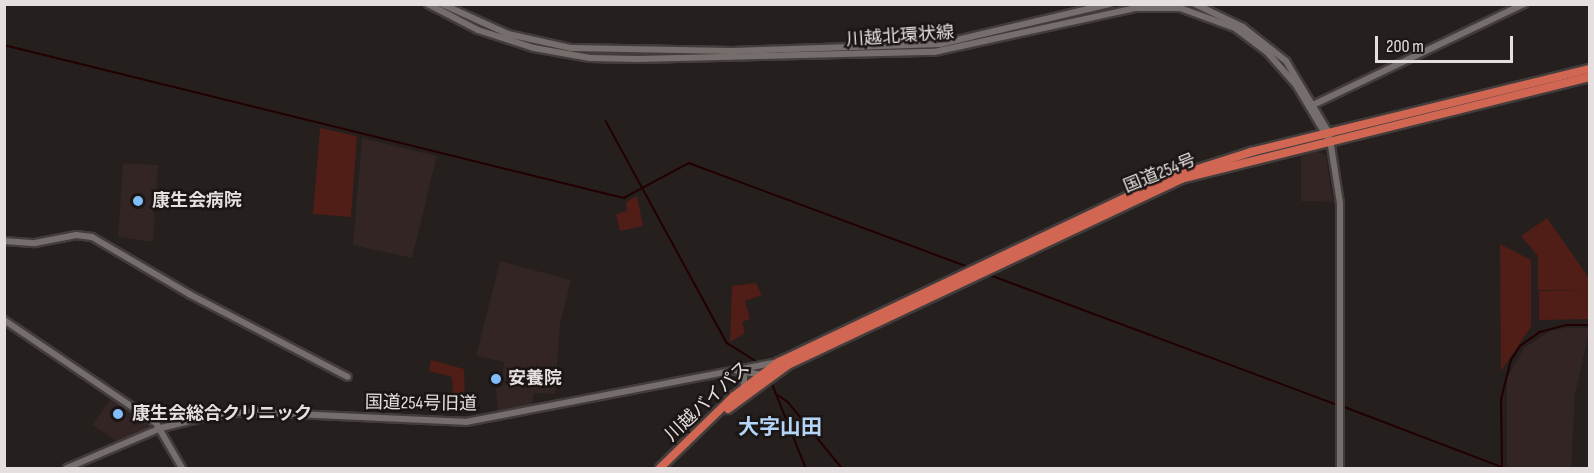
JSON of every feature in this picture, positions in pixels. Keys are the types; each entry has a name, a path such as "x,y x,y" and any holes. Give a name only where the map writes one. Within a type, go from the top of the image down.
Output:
{"highway":[{"name":"国道254号","path":"779,362 1160,181 1590,69"},
{"name":"国道254号","path":"769,376 1181,179 1327,136 1590,77"},
{"name":"川越バイパス","path":"660,468 744,388 779,362"},
{"name":"川越バイパス","path":"667,468 729,407 769,376"}],"street":[{"name":"川越北環状線","path":"428,4 452,10 508,34 578,49 789,51 940,44 1109,4"},
{"name":"川越北環状線","path":"442,4 506,40 578,56 788,57 934,52 1136,8 1180,8 1235,28 1267,52 1296,85 1327,136"},
{"path":"1195,4 1218,13 1262,41 1286,62 1315,104 1327,136 1340,203 1340,468"},
{"path":"1315,104 1524,4"},
{"path":"4,241 35,243 76,235 92,237 189,294 348,377"},
{"path":"4,320 161,428 182,468"},
{"name":"国道254号旧道","path":"67,468 161,428 249,412 466,422 779,362"},
{"path":"737,370 769,376"},
{"path":"737,370 744,377 744,388"}],"shaded area":[{"path":"320,128 357,136 351,217 313,214"},
{"path":"362,138 437,156 412,258 353,245"},
{"path":"1315,151 1326,155 1333,202 1301,201 1301,154"},
{"name":"康生会病院","path":"123,163 158,165 153,242 118,237"},
{"path":"637,196 643,226 620,231 616,214 627,211 626,202"},
{"path":"1547,218 1589,278 1589,291 1538,290 1538,256 1521,236"},
{"path":"1500,244 1531,260 1531,327 1501,371"},
{"path":"500,261 571,280 560,324 555,394 533,393 533,407 498,414 496,388 502,387 504,362 476,356"},
{"path":"756,283 762,295 745,301 750,319 742,322 745,333 730,342 732,286"},
{"path":"1539,291 1588,291 1589,319 1539,320"},
{"path":"1565,328 1590,328 1575,395 1571,468 1513,468 1507,466 1507,378 1524,348 1550,331"},
{"path":"431,360 464,369 465,397 453,397 452,377 429,371"},
{"name":"康生会総合クリニック","path":"112,397 151,424 151,428 118,442 92,425"}],"waterway":[{"path":"4,45 624,198 689,163 966,266"},
{"path":"606,121 727,343 756,361"},
{"path":"990,275 1337,405"},
{"path":"4,317 16,325"},
{"path":"1502,468 1501,400 1511,360 1520,346 1540,332 1566,325 1590,325"},
{"path":"102,383 138,407"},
{"path":"772,383 806,468"},
{"path":"778,395 788,402 842,468"},
{"path":"1342,406 1502,467"},
{"path":"165,429 182,462"}],"place":[{"name":"康生会病院","path":"138,201"},
{"name":"安養院","path":"496,379"},
{"name":"康生会総合クリニック","path":"118,414"}],"district":[{"name":"大字山田","path":"780,428"}]}
